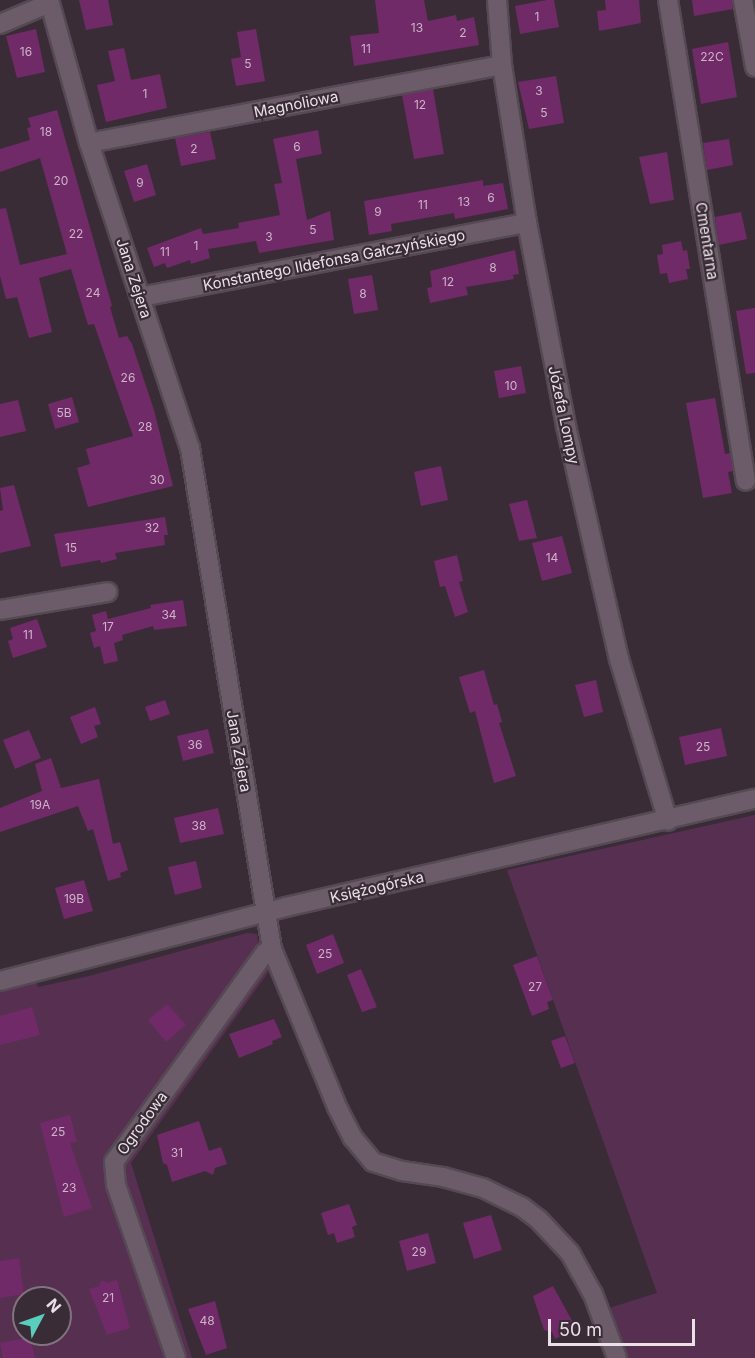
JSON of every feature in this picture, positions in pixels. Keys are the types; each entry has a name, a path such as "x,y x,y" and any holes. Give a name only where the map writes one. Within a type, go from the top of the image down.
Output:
{"street":[{"name":"Józefa Lompy","path":"497,0 502,65 527,223 566,426 619,659 668,821"},
{"name":"Cmentarna","path":"668,0 746,481"},
{"path":"743,0 755,67"},
{"path":"0,24 50,2"},
{"name":"Jana Zejera","path":"50,2 89,143 190,448 272,949 337,1107 362,1150 373,1162 387,1168 443,1177 502,1196 539,1220 570,1253 580,1270 593,1294 617,1358"},
{"name":"Magnoliowa","path":"89,143 502,65"},
{"name":"Konstantego Ildefonsa Gałczyńskiego","path":"141,297 527,223"},
{"path":"0,610 108,592"},
{"name":"Księżogórska","path":"0,981 266,913 755,799"},
{"name":"Ogrodowa","path":"176,1358 116,1185 114,1162 265,953 272,949"}],"shaded area":[{"path":"755,815 755,1358 627,1358 609,1308 657,1293 507,870"},
{"path":"247,933 257,934 258,941 272,967 131,1163 192,1358 0,1358 0,988 36,980 38,987 89,976"}],"building":[{"path":"79,0 108,0 113,25 86,30"},
{"path":"375,0 424,0 428,21 456,15 457,21 474,17 479,45 354,66 350,36 379,33"},
{"path":"554,0 559,27 520,34 515,6"},
{"path":"605,0 639,0 641,23 599,31 597,11 606,10"},
{"path":"692,0 732,0 733,9 694,16"},
{"path":"36,29 45,72 17,78 6,36"},
{"path":"256,29 265,81 236,86 231,59 241,57 237,32"},
{"path":"728,42 737,97 701,104 692,49"},
{"path":"124,48 131,80 160,74 167,108 106,122 97,85 115,81 108,51"},
{"path":"556,76 564,123 529,129 518,82"},
{"path":"433,89 444,154 414,159 402,95"},
{"path":"57,110 119,338 127,336 132,344 154,410 173,486 88,507 77,468 90,464 86,449 133,436 94,324 88,325 71,269 39,278 52,332 29,338 17,297 6,299 0,276 0,209 6,208 20,265 67,254 40,158 0,172 0,149 30,140 27,128 31,127 28,118"},
{"path":"318,130 322,154 296,159 307,220 330,211 334,240 259,253 256,241 208,249 210,258 191,264 190,260 167,268 165,263 154,267 147,248 201,228 203,234 239,228 238,223 280,215 274,184 282,183 273,139"},
{"path":"210,132 216,159 181,166 175,138"},
{"path":"729,139 733,165 707,170 703,143"},
{"path":"667,152 674,200 650,204 639,157"},
{"path":"147,164 156,195 134,202 124,171"},
{"path":"483,180 483,186 503,183 508,209 455,219 454,213 391,224 392,231 369,235 364,201"},
{"path":"741,212 747,239 719,245 715,217"},
{"path":"681,241 683,251 687,250 690,269 686,269 688,279 669,283 667,273 660,274 657,255 663,254 662,245"},
{"path":"515,250 519,274 513,275 514,279 466,287 468,295 430,303 427,288 432,287 430,271"},
{"path":"372,275 378,310 354,314 348,279"},
{"path":"755,308 755,373 746,374 736,311"},
{"path":"521,366 526,393 499,398 494,371"},
{"path":"72,397 79,422 55,429 48,404"},
{"path":"715,398 725,454 730,453 733,471 728,472 732,493 703,498 686,403"},
{"path":"18,400 26,431 0,437 0,404"},
{"path":"441,466 448,500 421,506 414,472"},
{"path":"14,485 31,546 0,553 0,511 3,510 0,488"},
{"path":"527,500 537,538 519,541 509,504"},
{"path":"165,517 168,535 164,535 165,545 115,553 117,559 101,563 100,560 61,567 54,534"},
{"path":"562,536 572,573 542,581 532,543"},
{"path":"457,555 463,581 459,582 468,612 455,617 445,586 440,587 434,561"},
{"path":"183,600 187,626 154,630 153,626 122,635 123,640 114,643 118,661 104,664 100,646 94,648 90,633 96,631 92,615 106,611 108,619 151,608 150,605"},
{"path":"37,619 47,647 13,658 8,641 13,639 10,628"},
{"path":"484,670 494,705 497,704 502,722 499,723 516,776 494,783 475,711 470,713 459,677"},
{"path":"596,680 603,712 584,717 575,685"},
{"path":"165,700 170,714 150,721 145,707"},
{"path":"95,707 101,724 94,726 98,737 81,744 70,717"},
{"path":"721,728 727,756 685,765 679,737"},
{"path":"208,729 214,753 183,761 177,736"},
{"path":"29,730 41,758 15,769 3,740"},
{"path":"51,758 61,788 99,779 113,844 120,842 128,870 120,873 121,877 108,881 93,829 88,831 78,806 0,832 0,808 42,791 35,764"},
{"path":"218,808 224,834 180,843 174,818"},
{"path":"196,861 202,888 175,895 168,867"},
{"path":"84,880 93,911 64,919 55,888"},
{"path":"333,934 344,963 317,974 306,945"},
{"path":"537,956 553,1000 547,1002 549,1009 532,1016 513,965"},
{"path":"361,969 377,1007 362,1012 347,975"},
{"path":"167,1004 186,1025 166,1042 148,1020"},
{"path":"32,1007 40,1035 0,1045 0,1016"},
{"path":"274,1019 282,1037 272,1041 273,1044 239,1058 229,1034"},
{"path":"565,1036 575,1063 561,1068 551,1041"},
{"path":"70,1115 77,1142 70,1143 92,1208 64,1217 40,1123"},
{"path":"199,1121 209,1151 221,1147 227,1164 215,1168 213,1175 205,1171 172,1182 167,1165 163,1163 157,1135"},
{"path":"349,1204 357,1225 352,1227 355,1237 337,1243 334,1233 328,1235 321,1213"},
{"path":"491,1215 502,1250 474,1259 463,1223"},
{"path":"428,1233 436,1263 407,1271 399,1241"},
{"path":"19,1258 23,1286 12,1286 12,1296 0,1298 0,1261"},
{"path":"102,1280 107,1283 117,1280 130,1328 107,1335 89,1289 99,1286"},
{"path":"553,1286 576,1328 555,1339 552,1332 544,1330 533,1296"},
{"path":"215,1301 227,1348 206,1355 188,1309"},
{"path":"12,1341 12,1346 32,1346 35,1358 3,1358 0,1343"}]}
